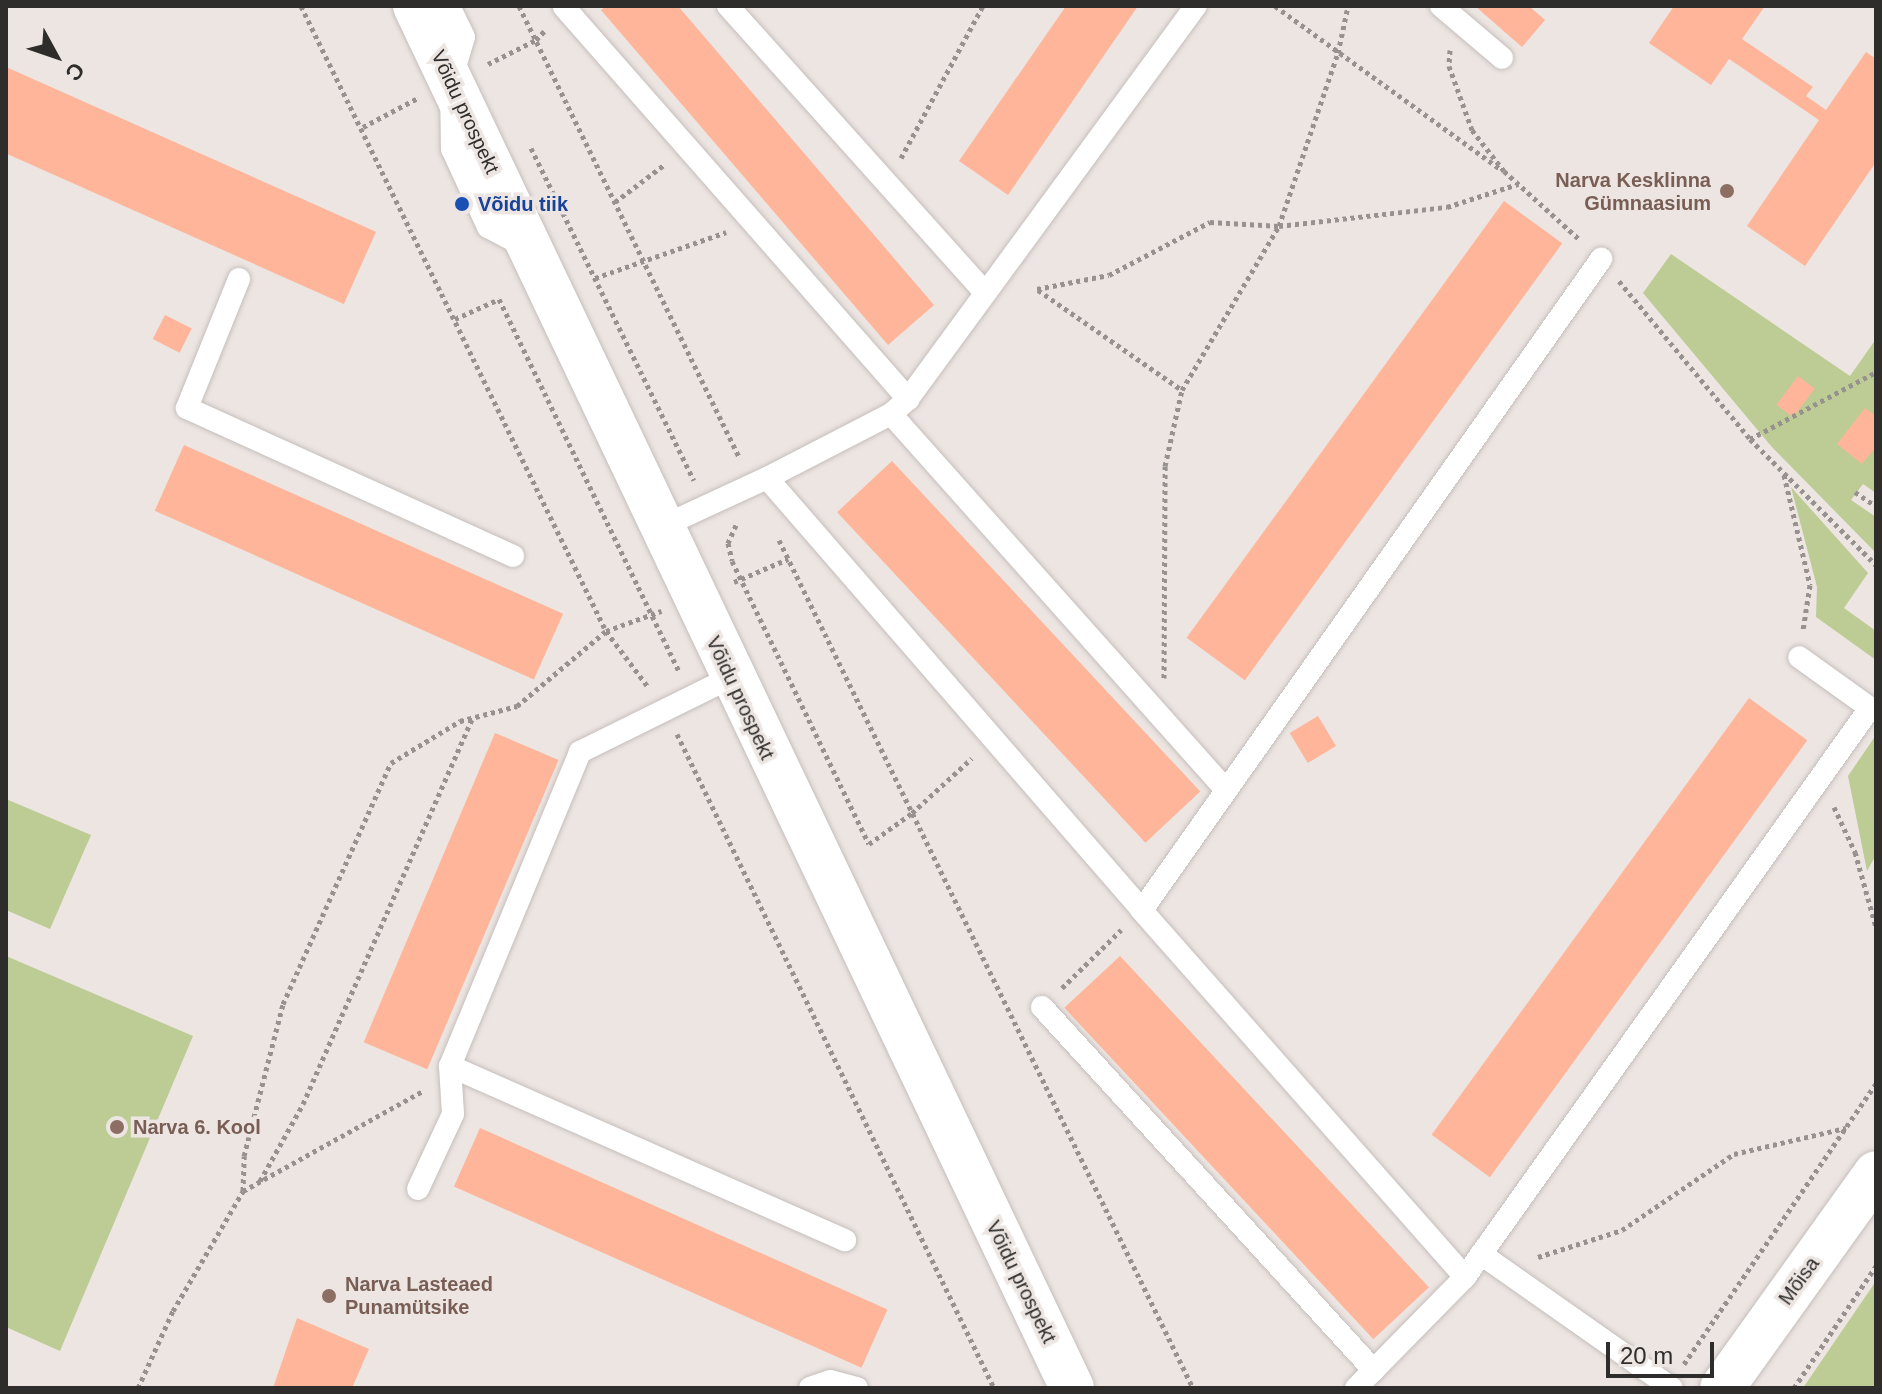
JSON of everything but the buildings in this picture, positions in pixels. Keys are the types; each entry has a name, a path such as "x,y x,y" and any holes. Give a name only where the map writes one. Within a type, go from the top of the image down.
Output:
{"street":[{"name":"Võidu prospekt","path":"415,6 661,527 711,687 1072,1388"},
{"name":"Mõisa","path":"1722,1388 1876,1173"}],"lane":[{"path":"449,6 464,37 451,81"},
{"path":"728,6 985,292"},
{"path":"661,527 707,506 761,489 899,406 1196,6"},
{"path":"564,7 751,223 899,406 1164,723 1226,790"},
{"path":"1448,12 1502,58"},
{"path":"1142,910 1601,259"},
{"path":"239,279 187,408 513,556"},
{"path":"761,489 993,739 1465,1277"},
{"path":"1356,1388 1465,1277 1870,708 1799,657"},
{"path":"418,1189 453,1114 450,1066 580,752 711,687"},
{"path":"1042,1007 1374,1370"},
{"path":"450,1066 845,1240"},
{"path":"1481,1254 1670,1387"},
{"path":"810,1388 830,1381 857,1388"}],"path":[{"path":"519,6 645,263 761,489 912,813 1193,1388"},
{"path":"888,183 983,6"},
{"path":"1275,6 1504,171 1601,259 1750,439 1876,565"},
{"path":"1164,723 1165,466 1182,390 1279,226 1338,53 1348,6"},
{"path":"1448,12 1449,66 1472,130 1504,171"},
{"path":"482,49 496,76"},
{"path":"529,144 707,506"},
{"path":"615,202 686,149"},
{"path":"1037,289 1109,275 1210,222 1279,226 1447,207 1518,184"},
{"path":"595,278 645,263 751,223"},
{"path":"1004,267 1182,390"},
{"path":"455,319 499,299 711,687"},
{"path":"1750,439 1876,372"},
{"path":"1784,474 1810,585 1799,657"},
{"path":"761,489 738,520 728,543 732,561 869,844 912,813 993,739"},
{"path":"1855,492 1876,506"},
{"path":"138,1388 173,1311 243,1191 244,1156 283,1004 391,763 472,718 517,706 606,631"},
{"path":"260,1181 303,1104 472,718"},
{"path":"1820,778 1855,852 1876,927"},
{"path":"1018,1030 1142,910"},
{"path":"1670,1387 1875,1088"},
{"path":"243,1191 420,1089 452,1103"},
{"path":"1502,1269 1622,1230 1734,1154 1846,1128"},
{"path":"1794,1388 1876,1266"}],"green space":[{"path":"1671,254 1850,376 1876,339 1876,493 1863,484 1851,500 1876,517 1876,553 1771,446 1643,293"},
{"path":"1791,487 1868,573 1844,608 1876,631 1876,660 1816,617 1817,587"},
{"path":"1876,735 1876,855 1867,871 1848,776"},
{"path":"6,799 91,835 50,929 6,910"},
{"path":"6,956 193,1036 60,1351 6,1327"},
{"path":"1876,1281 1876,1388 1803,1388"}],"place":[{"name":"Narva Kesklinna Gümnaasium","path":"1727,191"},
{"name":"Võidu tiik","path":"462,204"},
{"name":"Narva 6. Kool","path":"117,1127"},
{"name":"Narva Lasteaed Punamütsike","path":"329,1296"}]}
